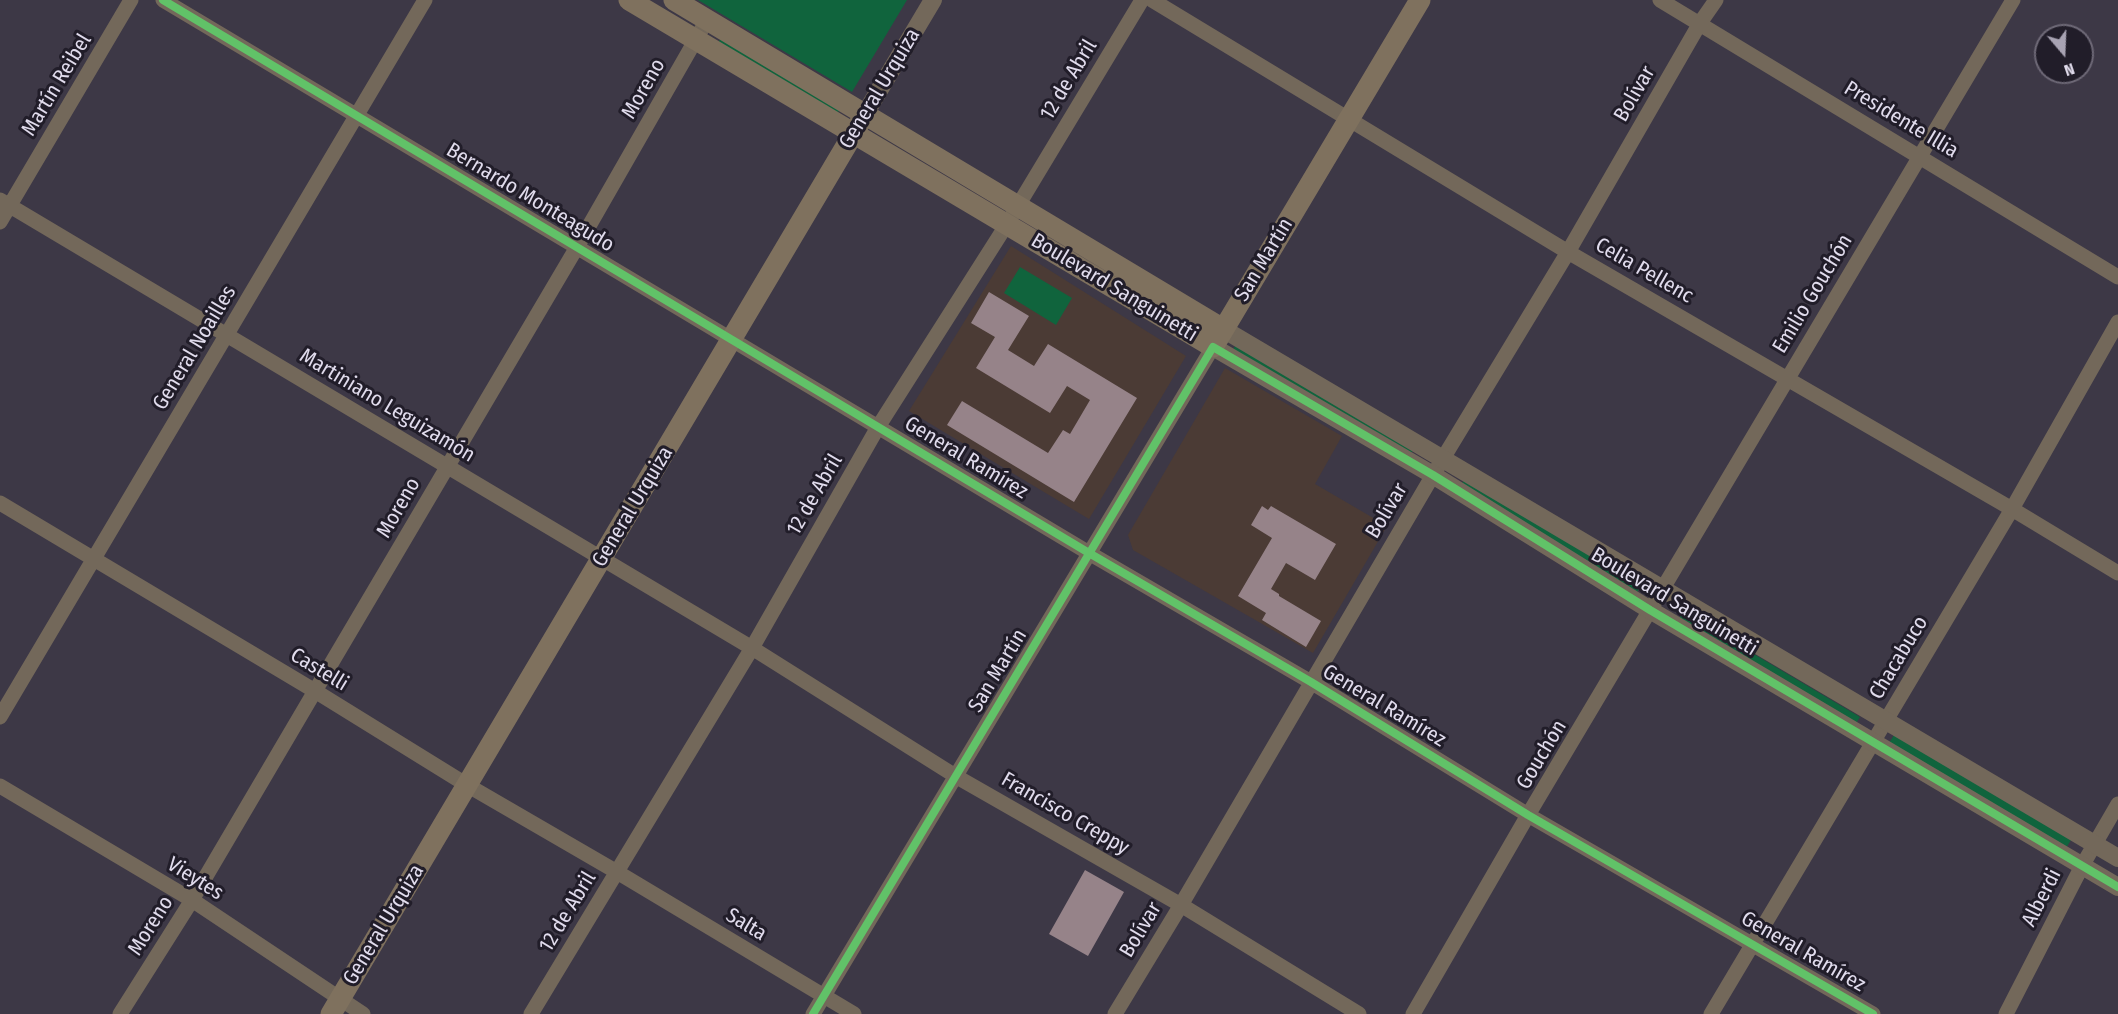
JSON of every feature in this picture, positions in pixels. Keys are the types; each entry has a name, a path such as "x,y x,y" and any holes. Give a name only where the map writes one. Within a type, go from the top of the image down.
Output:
{"main road":[{"name":"Boulevard Sanguinetti","path":"628,0 1007,224 1218,338"},
{"name":"Boulevard Sanguinetti","path":"674,0 1018,205 1218,338"},
{"name":"San Martín","path":"1218,338 1420,0"},
{"name":"General Urquiza","path":"335,1006 865,114"}],"street":[{"name":"Martín Reibel","path":"0,222 5,203 131,0"},
{"name":"Bernardo Monteagudo","path":"163,0 878,427"},
{"name":"General Noailles","path":"0,717 425,0"},
{"name":"General Urquiza","path":"865,114 933,0"},
{"name":"12 de Abril","path":"531,1014 752,648 878,427 1007,224 1142,0"},
{"name":"Celia Pellenc","path":"1152,0 1568,252 2012,509 2118,573"},
{"name":"Presidente Illia","path":"1660,0 2118,278"},
{"name":"Bolívar","path":"1114,1014 1181,905 1433,475 1568,252 1700,23 1716,0"},
{"name":"Emilio Gouchón","path":"1650,610 2013,0"},
{"name":"Moreno","path":"120,1014 192,900 315,692 577,247 707,20"},
{"name":"Martiniano Leguizamón","path":"5,203 752,648"},
{"name":"Chacabuco","path":"1711,1014 2012,509 2118,322"},
{"name":"Boulevard Sanguinetti","path":"1218,338 1443,459 2118,858"},
{"name":"Boulevard Sanguinetti","path":"1218,338 1650,610 2118,887"},
{"name":"San Martín","path":"813,1014 1218,338"},
{"name":"General Ramírez","path":"878,427 1311,682 1528,814 1873,1014"},
{"name":"Castelli","path":"0,503 467,785 617,872"},
{"name":"Gouchón","path":"1413,1014 1528,814 1650,610"},
{"name":"Francisco Creppy","path":"752,648 957,777 1181,905 1359,1014"},
{"name":"Vieytes","path":"0,786 192,900 335,1006 363,1014"},
{"name":"Alberdi","path":"2006,1014 2082,866 2118,804"},
{"name":"Salta","path":"617,872 854,1014"}],"shaded area":[{"path":"1011,246 1186,356 1089,519 909,411"},
{"path":"1225,368 1342,436 1315,484 1387,526 1313,653 1133,550 1128,535"}],"green space":[{"path":"698,0 907,0 852,92"},
{"path":"721,38 840,109 835,117 716,46"},
{"path":"1020,267 1072,298 1056,325 1004,293"},
{"path":"1237,343 1414,448 1410,456 1232,351"},
{"path":"1464,480 1641,585 1637,593 1459,488"},
{"path":"1683,612 1860,717 1855,725 1678,620"},
{"path":"1894,735 2071,840 2066,848 1889,743"}],"building":[{"path":"989,292 1029,316 1008,350 1034,366 1048,344 1137,398 1074,502 947,425 962,401 1048,453 1063,430 1070,434 1090,400 1067,386 1050,413 976,368 995,337 971,323"},
{"path":"1262,506 1268,510 1271,506 1336,544 1315,580 1286,563 1271,589 1321,621 1306,647 1262,620 1266,613 1238,596 1272,538 1251,525"},
{"path":"1085,870 1124,892 1088,956 1049,934"}],"cycle path":[{"path":"163,0 1089,553 1311,682 1528,815 1873,1014"},
{"path":"813,1014 1213,347 1433,475 1650,610 2118,887"}]}
